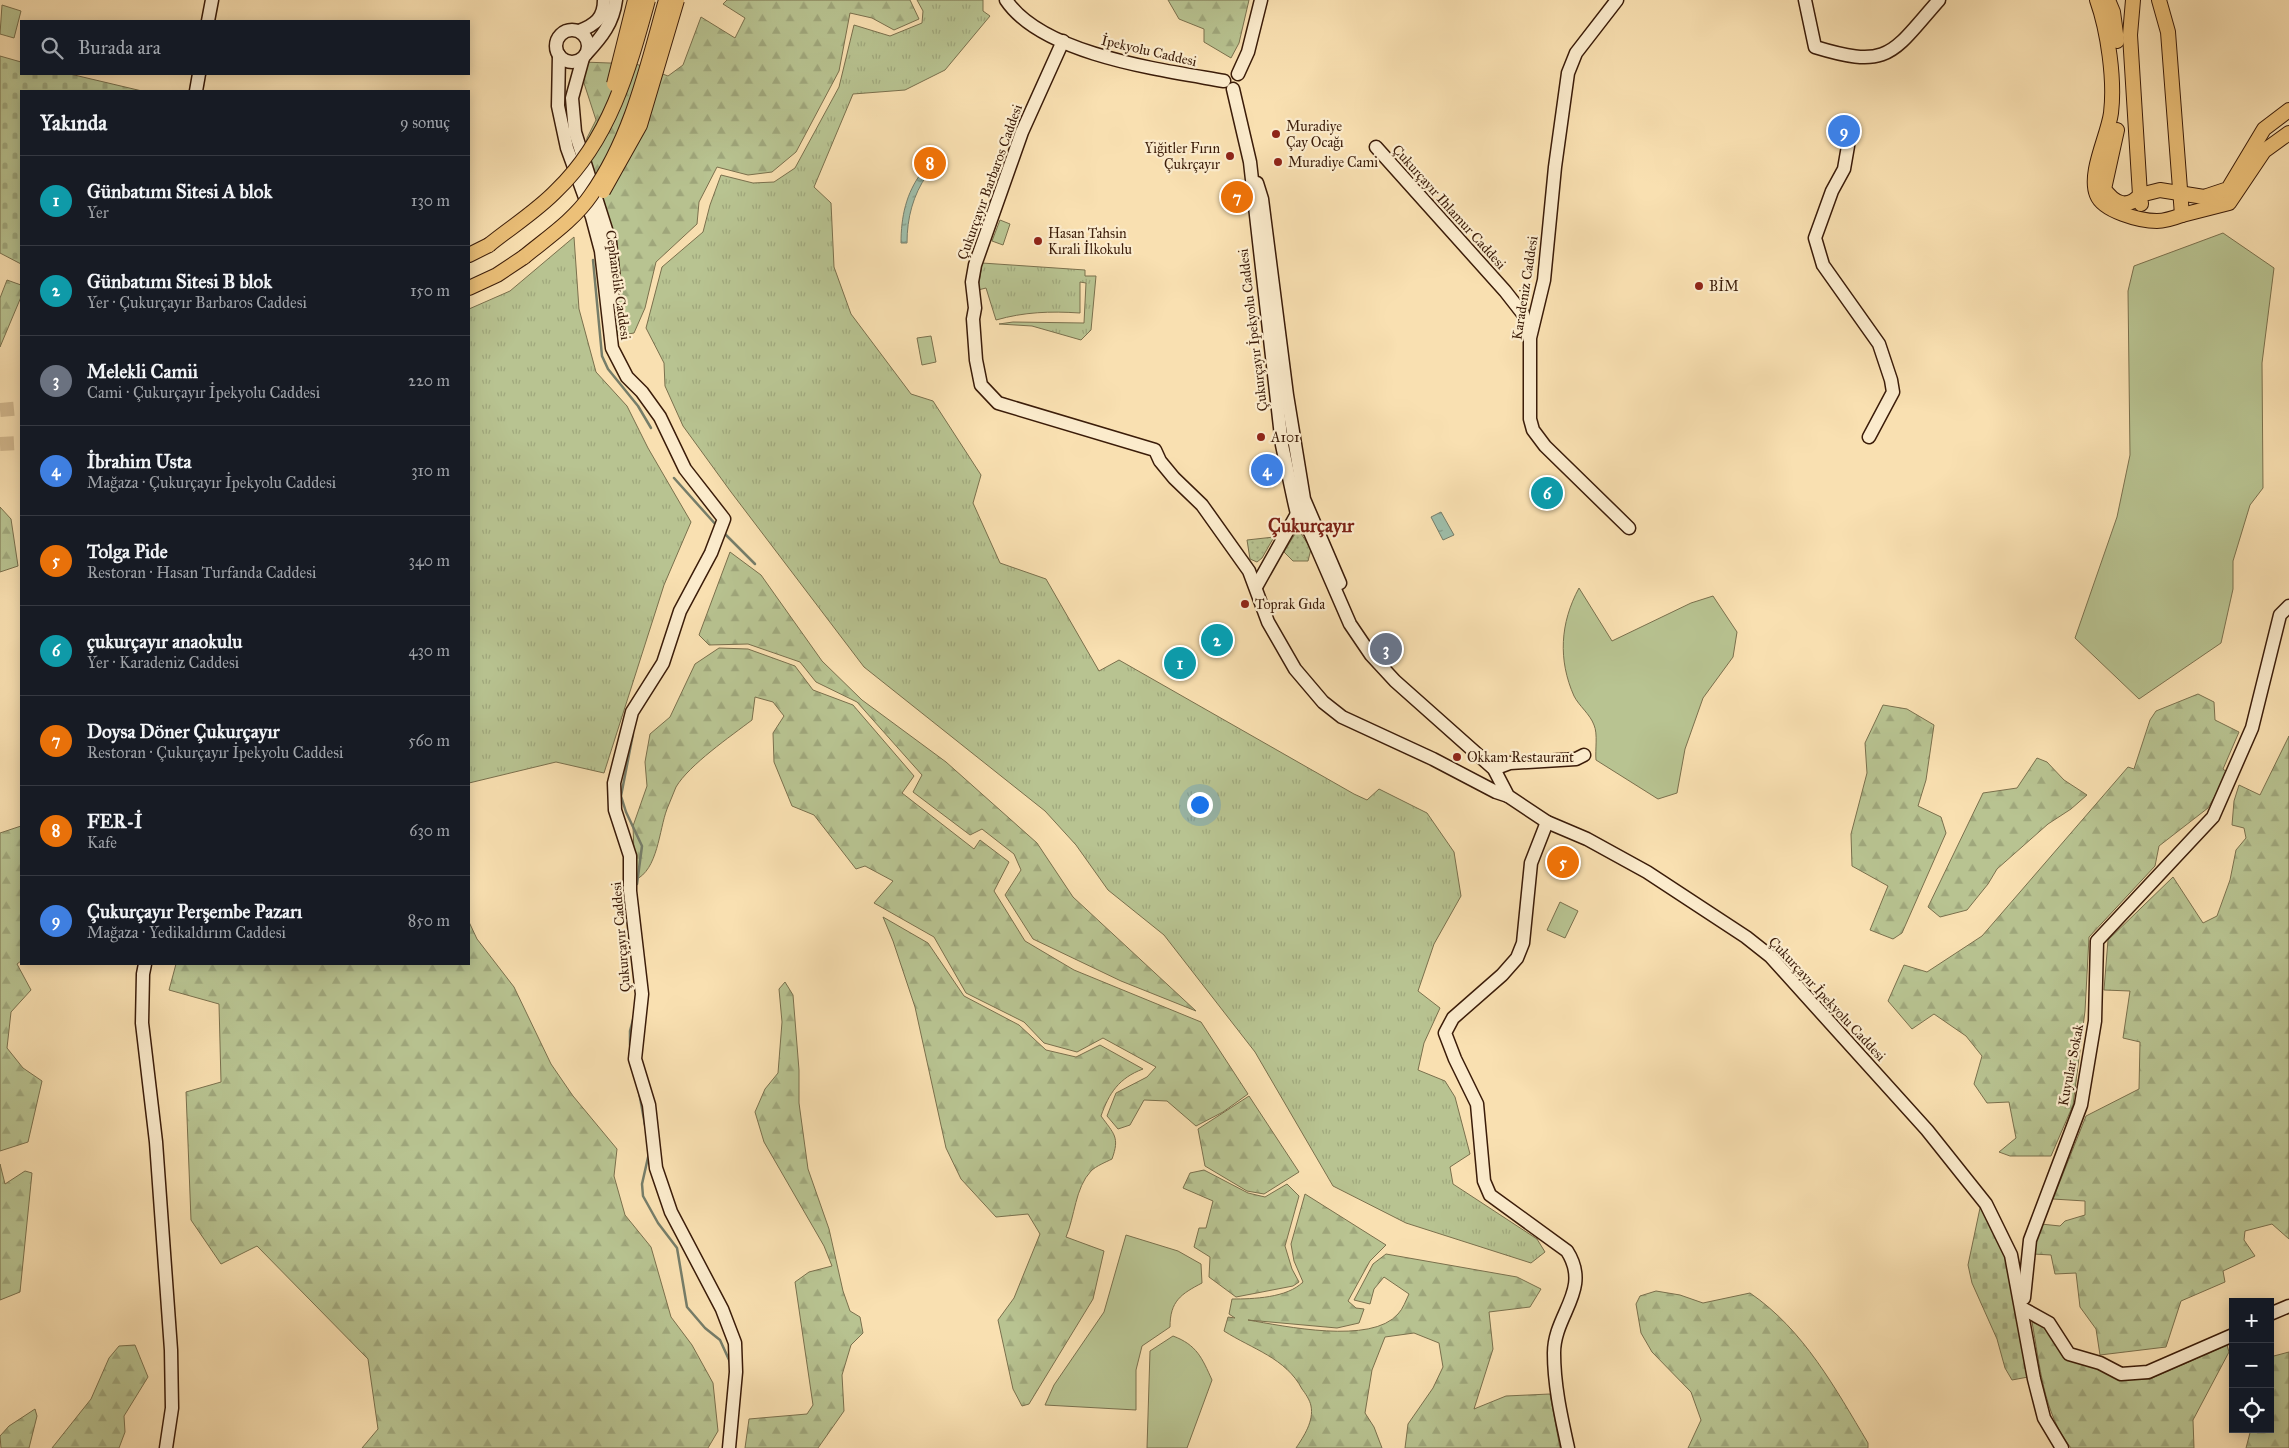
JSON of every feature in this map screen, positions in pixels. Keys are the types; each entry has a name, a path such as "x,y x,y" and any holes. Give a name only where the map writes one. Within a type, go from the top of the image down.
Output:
{"main road":[{"path":"523,218 557,183 589,140 606,110 635,0"},
{"path":"470,255 489,246 558,190 596,144 613,110 634,53 648,0"},
{"path":"470,288 497,276 524,257 571,218 591,195 616,152 636,104 666,0"},
{"path":"545,240 567,230 585,216 614,175 640,125 677,0"},
{"path":"2097,0 2107,29 2111,95 2111,113 2094,180 2096,194 2103,205 2116,212 2142,220 2164,220 2228,203 2264,151 2289,133"},
{"path":"2108,0 2116,27 2120,103 2118,123 2104,189 2111,199 2125,204 2134,202 2140,195 2160,190 2204,197 2228,189 2264,129 2289,110"},
{"path":"2133,0 2130,35 2142,220"},
{"path":"2159,0 2168,32 2182,215"}],"street":[{"path":"208,20 212,0"},
{"path":"604,0 600,19 593,26 579,31 569,30 560,36 556,46 560,55 568,61 573,62 585,56 603,35 615,12 616,0"},
{"name":"İpekyolu Caddesi","path":"1006,0 1021,18 1063,40 1105,58 1228,84 1228,73 1238,74 1248,52 1261,0"},
{"name":"Karadeniz Caddesi","path":"1617,0 1576,53 1568,73 1555,167 1544,280 1530,338 1530,419 1533,430 1545,446 1629,528"},
{"path":"1805,0 1815,47 1845,55 1879,57 1895,49 1939,0"},
{"path":"579,31 587,38 585,56 572,98 575,132 610,242 614,281 609,331"},
{"name":"Çukurçayır Barbaros Caddesi","path":"1063,40 1022,132 974,265 972,282 975,308 973,326 976,360 982,385 998,403 1155,450 1160,461 1174,478 1202,505 1249,571 1268,622 1306,684 1323,702 1342,717 1434,759 1496,792 1508,796"},
{"name":"Cephanelik Caddesi","path":"560,55 558,106 567,148 592,217 601,251 612,348 627,377 652,404 685,469 722,527"},
{"path":"196,90 199,75"},
{"name":"Çukurçayır İpekyolu Caddesi","path":"1228,84 1262,199 1302,512 1318,529 1371,654 1395,681 1494,769 1508,796 1547,822 1587,839 1647,872 1746,937 1770,956 1927,1130 1986,1204 2011,1255 2034,1379 2044,1418 2062,1448"},
{"path":"1846,129 1848,146 1844,169 1832,191 1815,238 1823,265 1879,344 1891,380 1893,392 1869,437"},
{"name":"Çukurçayır Ihlamur Caddesi","path":"1376,147 1443,220 1517,306 1523,314 1530,338"},
{"path":"1256,587 1302,512"},
{"name":"Çukurçayır Caddesi","path":"722,527 680,610 663,663 632,712 614,783 615,810 630,856 630,891 642,994 635,1059 649,1105 656,1168 671,1212 722,1309 736,1343 736,1372 729,1448"},
{"name":"Kuyular Sokak","path":"2022,1308 2030,1240 2081,1105 2095,1021 2097,941 2214,817 2252,728 2284,611"},
{"path":"1494,769 1510,763 1576,759 1584,755"},
{"path":"1547,822 1531,863 1523,943 1517,958 1502,975 1453,1018 1445,1033 1455,1059 1477,1104 1484,1180 1490,1195 1567,1250 1577,1272 1574,1293 1563,1316 1554,1350 1556,1395 1568,1448"},
{"path":"145,965 142,1023 156,1142 171,1350 172,1408 166,1448"},
{"path":"2274,1312 2289,1306"},
{"path":"2022,1308 2049,1323 2070,1354 2100,1363 2121,1374 2148,1372 2229,1337"}],"green space":[{"path":"727,0 910,0 919,19 894,30 872,18 850,13 839,71 796,152 772,172 748,175 717,167 699,202 697,224 656,262 645,308 634,333 616,336 583,167 587,138 596,120 582,77 583,62 636,64 668,76 683,65 701,17 735,38 745,18 723,4"},
{"path":"917,0 983,0 983,11 990,16 945,70 905,90 853,94 814,187 831,203 834,267 851,314 911,394 933,401 981,475 973,503 1000,563 1046,579 1099,671 1119,660 1354,794 1367,800 1379,789 1427,813 1454,852 1461,896 1434,944 1418,991 1440,1008 1424,1043 1418,1070 1445,1081 1455,1097 1470,1154 1450,1167 1453,1184 1537,1239 1545,1252 1531,1263 1406,1223 1333,1186 1255,1052 1164,935 1108,890 1076,845 1045,811 864,667 683,426 665,386 664,363 646,328 662,267 703,232 721,175 753,183 774,182 795,168 839,87 854,25 890,36 922,23 923,11"},
{"path":"1168,0 1249,0 1239,43 1231,58 1204,42 1204,29 1179,19"},
{"path":"2,5 21,11 14,38 0,34"},
{"path":"0,56 20,62 20,75 74,75 138,90 20,90 20,263 0,253"},
{"path":"1000,220 1010,224 1003,245 992,241"},
{"path":"2223,233 2274,268 2262,363 2263,488 2250,505 2233,561 2233,589 2221,643 2139,699 2075,638 2117,517 2130,455 2128,291 2134,266"},
{"path":"574,237 579,309 596,372 627,406 648,448 691,522 664,585 604,773 556,762 470,783 470,309 510,291"},
{"path":"982,263 1085,270 1085,276 1096,276 1091,330 1081,340 1032,326 999,324 1013,322 1084,323 1086,283 1080,282 1080,313 1037,313 996,320 986,288 978,290"},
{"path":"7,280 20,285 20,299 0,347 0,298"},
{"path":"931,336 936,362 922,365 917,338"},
{"path":"0,507 11,519 18,566 0,572"},
{"path":"1298,529 1311,549 1308,561 1293,561 1284,552"},
{"path":"1274,537 1262,558 1257,562 1250,559 1247,540"},
{"path":"730,552 761,575 822,661 862,700 946,762 1037,843 1073,897 1196,1011 1121,981 1033,939 1005,895 1021,870 1014,854 982,829 970,835 913,792 922,775 857,702 816,682 800,662 748,644 709,645 699,635"},
{"path":"1579,588 1612,641 1691,603 1713,596 1737,632 1733,657 1703,698 1685,749 1677,793 1658,799 1596,760 1595,729 1590,717 1574,696 1565,669 1563,642 1565,628"},
{"path":"719,648 748,649 795,666 813,690 853,705 914,776 902,793 974,849 980,840 1009,862 994,891 1025,941 1074,970 1201,1022 1248,1094 1223,1112 1196,1126 1167,1101 1144,1100 1130,1125 1118,1129 1107,1116 1116,1093 1147,1077 1156,1067 1103,1038 1077,1052 1044,1043 1024,1022 966,993 934,937 874,903 893,881 865,866 856,869 814,815 792,806 774,762 773,733 784,716 773,702 755,697 752,720 711,751 682,778 667,809 657,849 649,868 635,880 633,826 647,786 645,762 650,734 670,717 695,664"},
{"path":"2198,694 2214,702 2215,720 2239,732 2223,769 2228,773 2208,808 2159,846 2155,866 2089,937 2085,1011 2073,1105 2051,1156 2010,1156 1999,1152 2016,1138 2009,1102 1987,1103 1974,1084 1982,1056 1966,1036 1934,1014 1912,1029 1888,1001 1904,965 1927,972 1982,936 2128,767 2134,769 2150,720 2156,711"},
{"path":"1883,705 1907,709 1934,725 1926,780 1918,806 1941,817 1946,833 1902,933 1893,939 1870,930 1888,886 1852,866 1851,834 1867,773 1865,743"},
{"path":"2289,736 2289,1239 2272,1224 2245,1231 2244,1240 2255,1256 2223,1271 2225,1282 2181,1301 2166,1347 2100,1355 2096,1329 2080,1307 2076,1273 2055,1274 2051,1255 2033,1254 2041,1224 2060,1226 2065,1221 2085,1215 2085,1201 2053,1199 2086,1116 2139,1089 2140,1042 2123,1038 2130,991 2104,990 2108,940 2173,877 2203,923 2217,916 2230,880 2236,850 2246,838 2244,828 2232,825 2234,801 2239,785 2260,795"},
{"path":"2037,758 2047,762 2064,780 2087,795 2071,809 2048,824 1997,869 1988,884 1967,910 1940,917 1928,907 1983,793 2017,788"},
{"path":"20,826 20,962 17,964 31,990 11,1012 7,1048 23,1068 42,1081 28,1142 0,1151 0,833"},
{"path":"1560,902 1578,911 1565,938 1547,930"},
{"path":"883,917 928,943 964,996 1019,1025 1046,1050 1076,1057 1100,1045 1143,1069 1127,1077 1111,1093 1101,1116 1114,1136 1115,1146 1112,1159 1093,1169 1086,1178 1078,1194 1066,1237 1104,1251 1093,1299 1029,1404 1022,1406 1013,1389 998,1320 1014,1298 1040,1234 1028,1214 996,1217 961,1179 946,1148 915,1007"},
{"path":"470,924 477,939 514,987 551,1064 573,1096 617,1149 614,1176 625,1215 651,1247 671,1317 692,1345 713,1383 718,1431 708,1448 362,1448 378,1429 368,1359 257,1246 221,1264 191,1220 186,1092 221,1082 219,1004 169,990 176,965 470,965"},
{"path":"785,982 793,995 799,1070 799,1103 808,1169 829,1229 843,1291 850,1311 860,1317 863,1333 851,1345 842,1375 844,1411 818,1448 745,1448 749,1419 807,1414 813,1405 795,1282 809,1272 832,1266 824,1246 764,1142 755,1112 765,1089 778,1073 782,1022 779,989"},
{"path":"1249,1096 1299,1172 1264,1194 1247,1191 1205,1166 1198,1129"},
{"path":"0,1164 5,1184 25,1171 32,1173 20,1292 0,1300"},
{"path":"1204,1170 1248,1193 1265,1197 1287,1184 1299,1196 1285,1246 1292,1269 1299,1282 1293,1286 1236,1297 1209,1277 1210,1257 1194,1247 1199,1228 1206,1228 1213,1201 1183,1188 1190,1173"},
{"path":"1305,1194 1386,1245 1370,1261 1348,1301 1356,1308 1364,1309 1359,1323 1337,1328 1248,1320 1326,1331 1368,1329 1385,1323 1400,1312 1409,1294 1384,1277 1374,1289 1370,1304 1354,1300 1373,1264 1386,1254 1517,1277 1541,1289 1530,1307 1489,1312 1493,1349 1474,1409 1506,1396 1550,1394 1560,1448 1405,1448 1408,1424 1433,1388 1443,1367 1439,1343 1414,1333 1385,1337 1372,1370 1365,1413 1374,1427 1382,1448 1296,1448 1310,1423 1312,1412 1310,1401 1287,1369 1268,1355 1224,1331 1228,1317 1235,1318 1229,1314 1232,1299 1259,1298 1279,1294 1303,1282 1294,1261 1291,1244"},
{"path":"1980,1208 1983,1208 2005,1256 2028,1377 2012,1380 2005,1368 1997,1339 1972,1283 1968,1265"},
{"path":"1126,1235 1178,1251 1201,1264 1202,1283 1178,1299 1172,1311 1170,1327 1142,1346 1136,1370 1136,1410 1045,1405 1054,1385 1104,1312"},
{"path":"1656,1291 1680,1295 1703,1303 1750,1293 1787,1324 1817,1361 1868,1443 1868,1448 1688,1448 1701,1420 1691,1392 1652,1352 1641,1333 1636,1304 1640,1296"},
{"path":"2032,1322 2046,1327 2098,1369 2122,1380 2150,1379 2227,1345 2229,1352 2193,1420 2194,1448 2071,1448 2054,1420 2040,1372"},
{"path":"1173,1336 1188,1344 1198,1353 1212,1380 1187,1448 1147,1448 1150,1351"},
{"path":"135,1345 148,1377 124,1416 125,1432 119,1448 52,1448 91,1399 109,1358 119,1346"},
{"path":"2289,1352 2289,1448 2246,1448 2250,1433 2274,1433 2274,1356"},
{"path":"35,1409 37,1416 29,1448 1,1448 0,1436 9,1426"}],"water":[{"path":"922,172 927,175 912,207 907,243 901,243 902,224 908,197"},
{"path":"1441,512 1454,535 1443,540 1431,517"}],"waterway":[{"path":"593,260 602,356 608,369 638,406 651,428"},
{"path":"674,478 717,526"},
{"path":"723,532 755,564"},
{"path":"633,734 621,796 626,812 642,846 637,884"},
{"path":"630,1045 630,1031 634,1016"},
{"path":"639,1092 645,1125"},
{"path":"649,1153 642,1184 643,1196 658,1223 677,1248 687,1307 705,1328 720,1340 730,1362"}],"tunnel":[{"path":"0,410 20,408"},
{"path":"0,444 20,443"}],"place":[{"name":"Çukurçayır Perşembe Pazarı","path":"1844,131"},
{"name":"Muradiye Çay Ocağı","path":"1276,134"},
{"name":"Yiğitler Fırın Çukrçayır","path":"1230,156"},
{"name":"Muradiye Cami","path":"1278,162"},
{"name":"FER-İ","path":"930,163"},
{"name":"Doysa Döner Çukurçayır","path":"1237,197"},
{"name":"Hasan Tahsin Kırali İlkokulu","path":"1038,241"},
{"name":"BİM","path":"1699,286"},
{"name":"A101","path":"1261,437"},
{"name":"İbrahim Usta","path":"1267,470"},
{"name":"çukurçayır anaokulu","path":"1547,493"},
{"name":"Toprak Gıda","path":"1245,604"},
{"name":"Günbatımı Sitesi B blok","path":"1217,640"},
{"name":"Melekli Camii","path":"1386,649"},
{"name":"Günbatımı Sitesi A blok","path":"1180,663"},
{"name":"Okkam Restaurant","path":"1457,757"},
{"name":"Tolga Pide","path":"1563,862"}],"district":[{"name":"Çukurçayır","path":"1311,525"}]}
